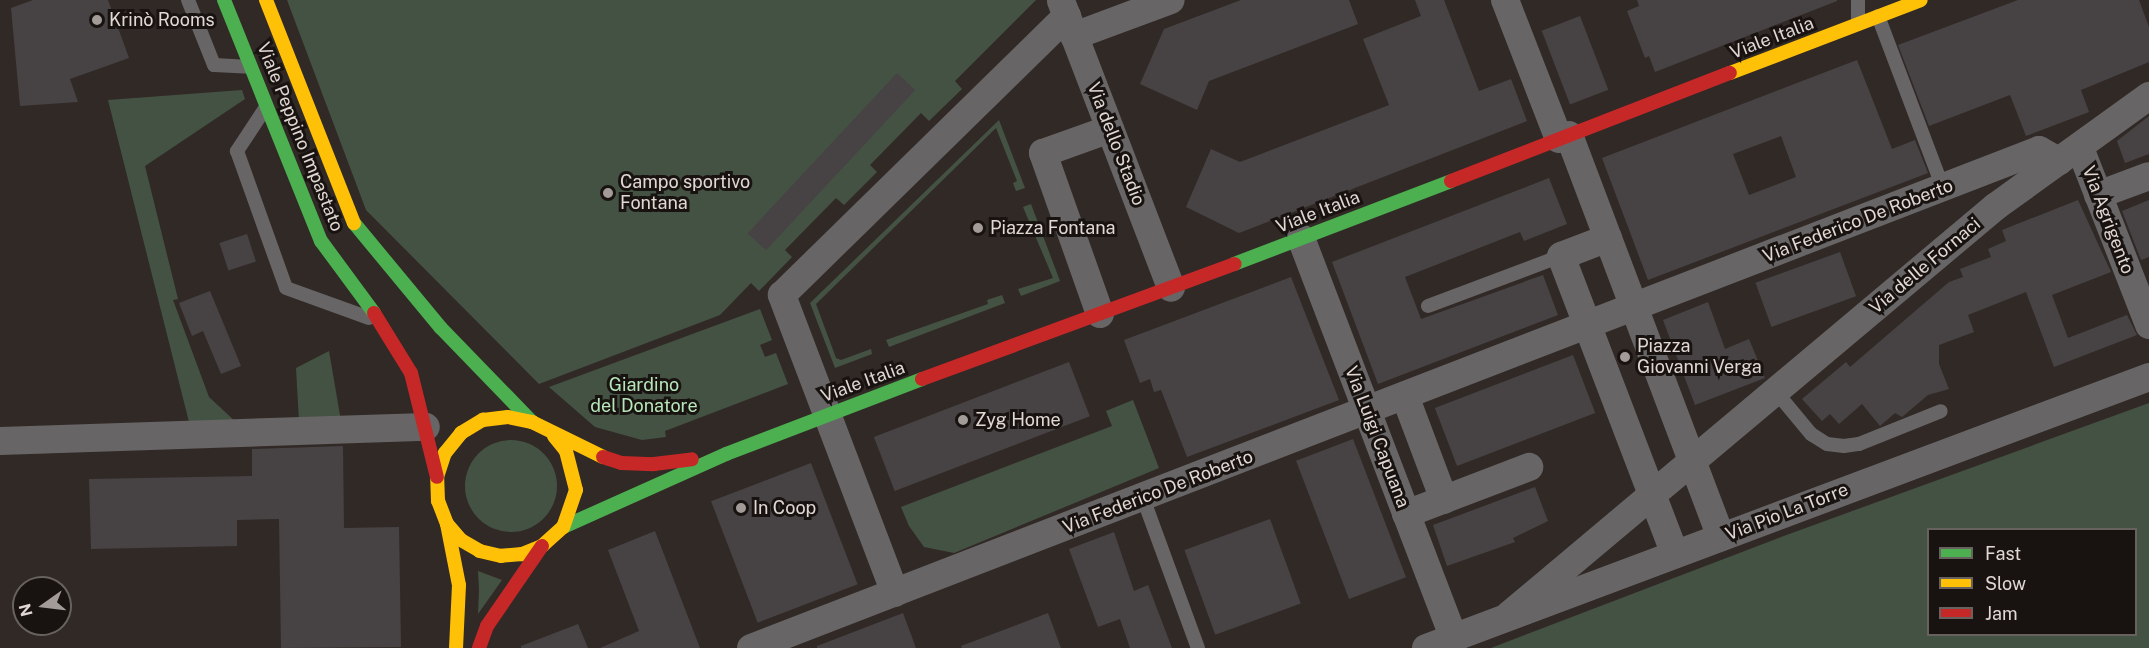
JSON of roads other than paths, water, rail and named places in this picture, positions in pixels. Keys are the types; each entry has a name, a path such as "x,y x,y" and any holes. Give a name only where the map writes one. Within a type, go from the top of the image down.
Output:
{"main road":[{"name":"Viale Peppino Impastato","path":"224,0 321,241 381,322 411,374 437,477"},
{"name":"Viale Peppino Impastato","path":"267,0 356,228 441,327 532,422"},
{"name":"Viale Italia","path":"726,454 827,414 1171,288 1921,0"},
{"path":"456,648 459,585 447,524 438,501 437,477 445,453 461,434 483,420 508,417 532,422 554,436 621,463 654,464 726,454"},
{"path":"554,436 566,451 576,490 572,509 563,527"},
{"path":"479,648 492,617 542,546 563,527 726,454"},
{"path":"447,524 471,545 501,556 522,554 542,546"}],"street":[{"path":"895,593 782,295 1067,18 1171,0"},
{"path":"1505,0 1608,238 1645,304 1702,456 1721,537"},
{"name":"Via dello Stadio","path":"1067,18 1171,288"},
{"name":"Via delle Fornaci","path":"1509,615 1702,456 1995,207 2149,96"},
{"path":"1100,314 1043,153 1110,129"},
{"name":"Via Federico De Roberto","path":"751,648 2039,150 2069,155"},
{"name":"Via Agrigento","path":"2069,155 2098,195 2149,325"},
{"path":"2098,195 2149,176"},
{"name":"Via Luigi Capuana","path":"1301,238 1453,637"},
{"path":"1608,238 1561,256 1577,330 1653,497 1675,554"},
{"name":"Via Pio La Torre","path":"1426,648 2149,376"},
{"path":"1405,396 1444,500"},
{"path":"0,441 426,427"},
{"path":"1406,514 1529,467"}],"lane":[{"path":"188,0 214,65 251,67"},
{"path":"1858,0 1858,24"},
{"path":"1878,16 1943,188"},
{"path":"267,105 237,151 286,288 381,322"},
{"path":"1428,306 1561,256"},
{"path":"1777,393 1811,434 1827,444 1844,446 1859,444 1941,411"},
{"path":"1143,498 1198,648"}],"place":[{"name":"Krinò Rooms","path":"97,20"},
{"name":"Campo sportivo Fontana","path":"608,193"},
{"name":"Piazza Fontana","path":"978,228"},
{"name":"Piazza Giovanni Verga","path":"1625,357"},
{"name":"Zyg Home","path":"963,420"},
{"name":"In Coop","path":"741,508"}],"park label":[{"name":"Giardino del Donatore","path":"644,396"}]}
